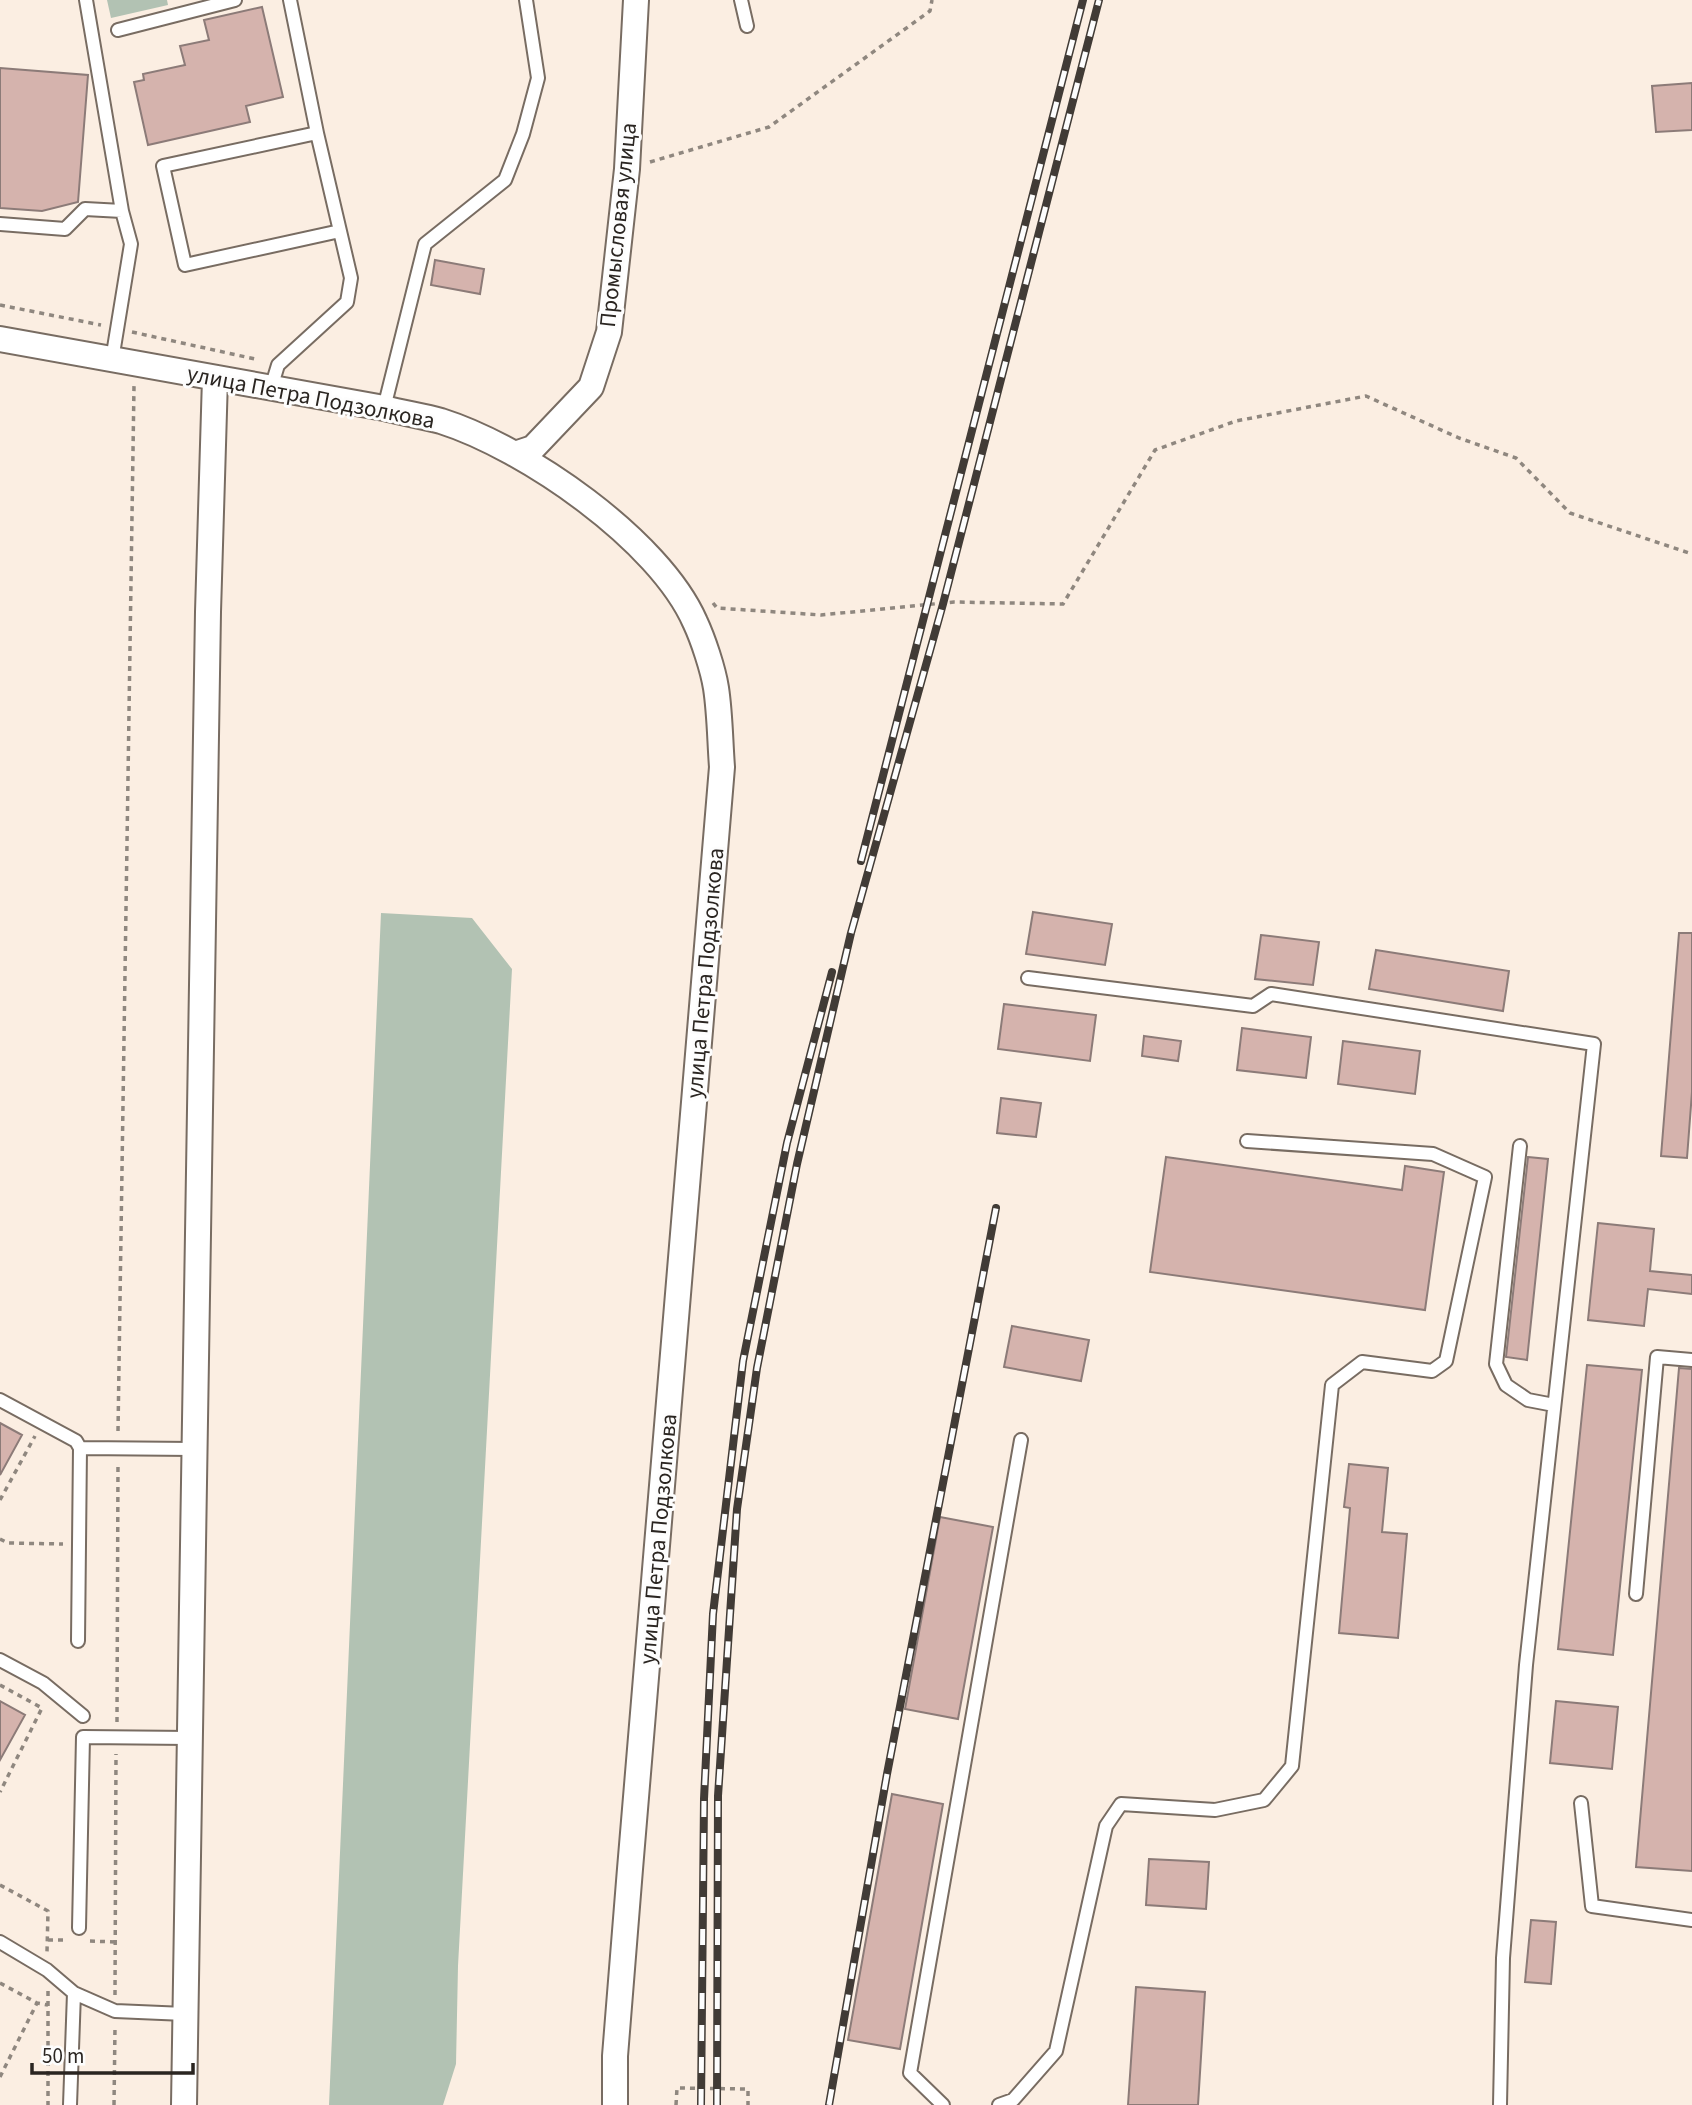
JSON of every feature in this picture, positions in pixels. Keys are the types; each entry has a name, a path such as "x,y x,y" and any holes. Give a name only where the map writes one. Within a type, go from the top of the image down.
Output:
{"street":[{"name":"Промысловая улица","path":"515,454 533,448 591,387 609,332 627,169 636,0"},
{"name":"улица Петра Подзолкова","path":"0,339 384,408 441,421 515,454 595,507 654,561 681,595 696,622 716,686 722,767 615,2056 615,2105"},
{"path":"184,2105 208,611 215,378"}],"lane":[{"path":"86,0 122,211 131,244 123,361"},
{"path":"118,30 201,4 235,0"},
{"path":"271,388 278,365 347,302 351,278 290,0"},
{"path":"384,408 425,244 505,180 523,134 538,78 526,0"},
{"path":"741,0 747,26"},
{"path":"317,132 163,166 185,265 341,231"},
{"path":"0,223 65,229 86,209 122,211"},
{"path":"1028,978 1253,1006 1271,994 1594,1044 1524,1691 1503,1958 1500,2105"},
{"path":"999,2105 1013,2099 1056,2051 1106,1826 1121,1804 1215,1810 1264,1800 1292,1766 1332,1385 1362,1362 1432,1371 1446,1361 1485,1177 1433,1154 1247,1141"},
{"path":"1520,1146 1496,1364 1506,1385 1528,1400 1554,1405"},
{"path":"1636,1594 1657,1357 1692,1360"},
{"path":"0,1400 76,1441 80,1448 78,1641"},
{"path":"943,2105 910,2073 1021,1440"},
{"path":"80,1448 194,1449"},
{"path":"0,1660 43,1683 84,1710 79,1928"},
{"path":"83,1737 190,1738"},
{"path":"1581,1803 1592,1906 1692,1920"},
{"path":"0,1942 47,1970 74,1993 115,2011 185,2014"},
{"path":"70,2105 74,1993"}],"path":[{"path":"627,169 769,127 930,11 932,0"},
{"path":"114,2105 123,361"},
{"path":"717,608 821,615 954,603 1063,604 1156,450 1236,421 1366,396 1459,438 1516,458 1570,513 1692,554"},
{"path":"0,1500 39,1427"},
{"path":"0,1539 8,1543 79,1544"},
{"path":"0,1685 42,1708 0,1792"},
{"path":"0,1885 48,1911 48,2105"},
{"path":"0,1983 37,2003 48,2005"},
{"path":"0,2077 37,2003"},
{"path":"676,2105 677,2088 748,2090 748,2105"}],"green space":[{"path":"107,0 167,0 168,5 111,18"},
{"path":"381,913 472,918 512,969 458,1966 456,2064 443,2105 329,2105"}],"building":[{"path":"262,7 283,97 246,106 250,122 148,145 134,82 144,80 143,74 185,65 180,46 209,40 204,20"},
{"path":"0,68 88,75 78,202 42,211 0,208"},
{"path":"1692,83 1692,130 1656,132 1652,86"},
{"path":"435,260 484,269 480,294 431,285"},
{"path":"1033,912 1112,924 1105,965 1026,954"},
{"path":"1679,933 1692,933 1692,1092 1687,1158 1661,1156"},
{"path":"1261,935 1319,942 1313,985 1255,979"},
{"path":"1376,950 1509,971 1503,1011 1369,989"},
{"path":"1004,1004 1096,1015 1090,1061 998,1049"},
{"path":"1242,1028 1311,1037 1306,1078 1237,1070"},
{"path":"1144,1036 1181,1041 1178,1061 1142,1056"},
{"path":"1343,1041 1420,1051 1415,1094 1338,1084"},
{"path":"1001,1098 1041,1103 1036,1137 997,1133"},
{"path":"1166,1157 1402,1190 1405,1166 1444,1172 1425,1310 1150,1272"},
{"path":"1528,1157 1548,1159 1527,1360 1506,1357"},
{"path":"1598,1223 1654,1229 1650,1271 1692,1275 1692,1294 1648,1289 1644,1326 1588,1320"},
{"path":"1012,1326 1089,1340 1081,1381 1004,1367"},
{"path":"1587,1365 1642,1370 1613,1655 1558,1649"},
{"path":"1679,1368 1692,1369 1692,1871 1636,1867"},
{"path":"0,1423 22,1435 0,1475"},
{"path":"1349,1464 1388,1468 1382,1532 1407,1534 1398,1638 1339,1633 1350,1508 1344,1507"},
{"path":"940,1517 993,1527 958,1719 905,1709"},
{"path":"0,1701 25,1715 0,1760"},
{"path":"1556,1701 1618,1707 1612,1769 1550,1763"},
{"path":"892,1794 943,1804 900,2049 848,2040"},
{"path":"1149,1859 1209,1862 1206,1909 1146,1905"},
{"path":"1531,1920 1556,1922 1551,1984 1525,1982"},
{"path":"1136,1987 1205,1992 1198,2105 1128,2105"}],"railway":[{"path":"861,861 1083,0"},
{"path":"717,2105 718,1796 737,1509 757,1368 797,1164 851,933 943,604 1099,0"},
{"path":"701,2105 704,1799 713,1614 743,1361 787,1143 832,972"},
{"path":"829,2105 887,1774 996,1208"}]}
